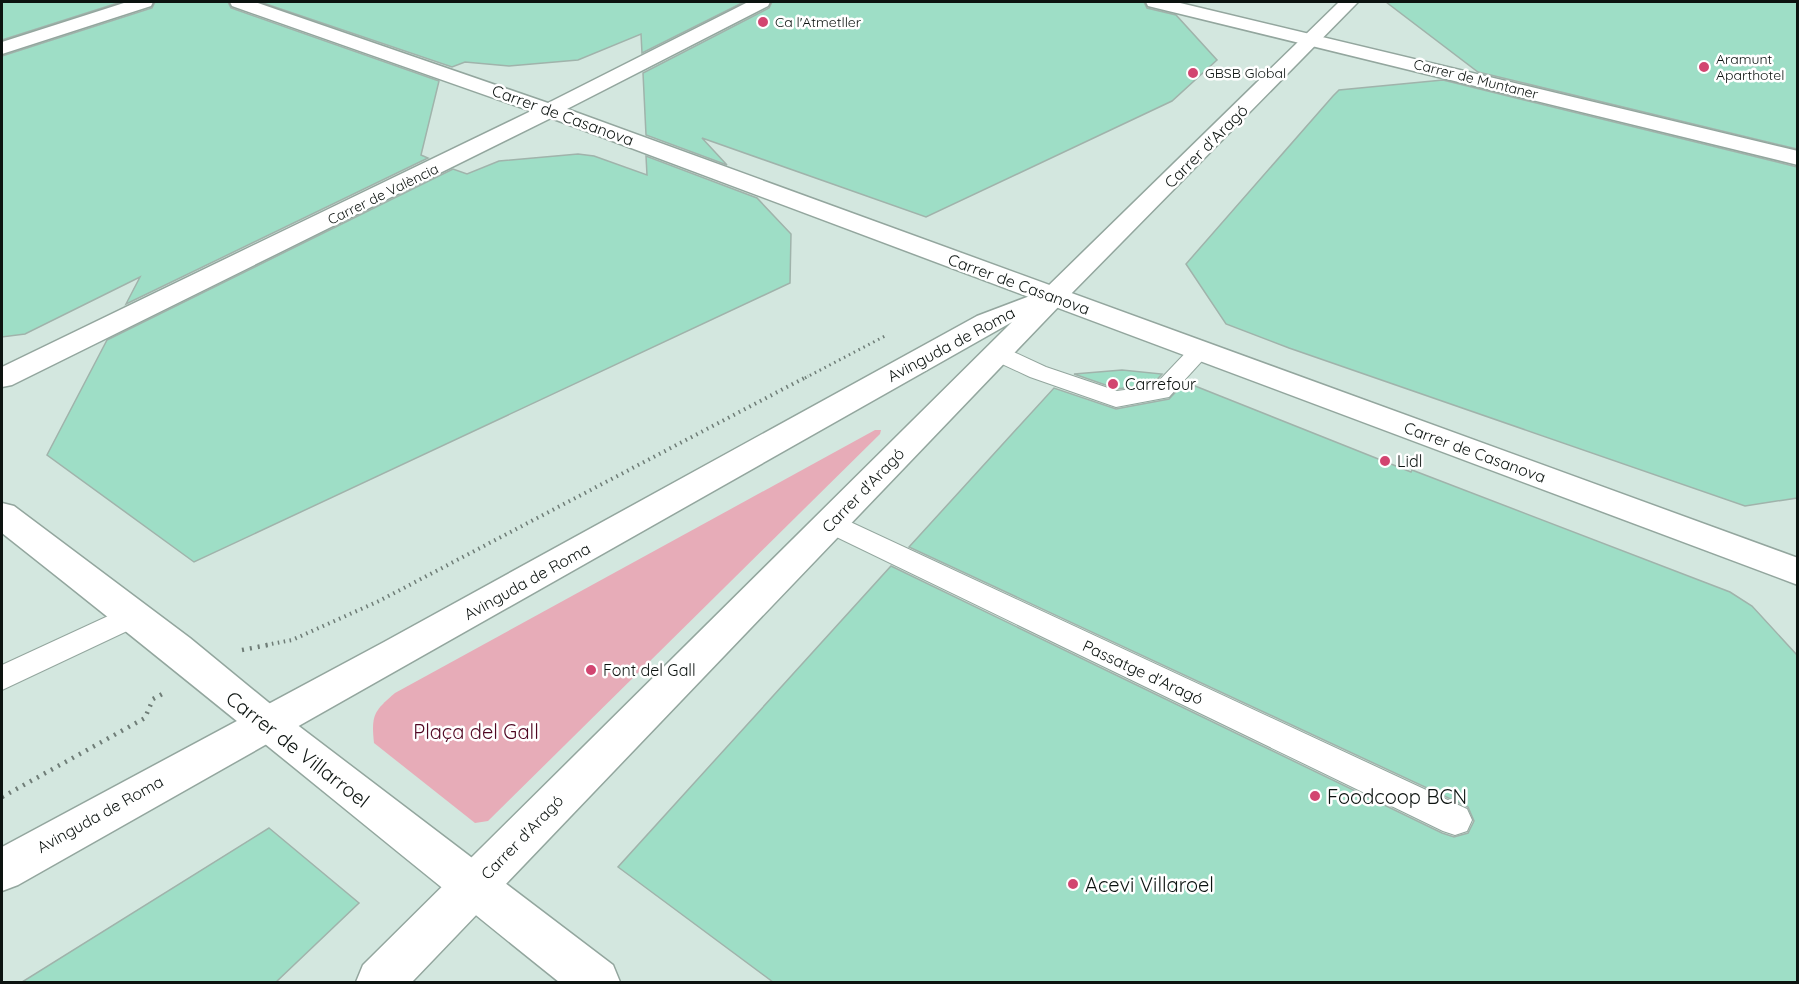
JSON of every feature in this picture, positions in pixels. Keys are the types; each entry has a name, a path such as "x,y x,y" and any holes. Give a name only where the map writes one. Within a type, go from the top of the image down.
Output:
{"street":[{"path":"2,48 144,2"},
{"name":"Carrer de Casanova","path":"239,2 551,111 1797,572"},
{"name":"Carrer de València","path":"2,378 551,111 761,2"},
{"name":"Carrer de Muntaner","path":"1155,2 1797,158"},
{"name":"Carrer d'Aragó","path":"380,982 1053,296 1349,2"},
{"name":"Avinguda de Roma","path":"2,870 265,723 398,653 987,322 1053,296"},
{"name":"Carrer de Villarroel","path":"2,514 132,616 177,648 265,723 596,982"}],"lane":[{"path":"997,353 1038,372 1116,399 1161,392 1201,350"},
{"name":"Passatge d'Aragó","path":"831,523 1455,820"},
{"path":"2,678 132,616"}],"path":[{"path":"245,648 292,639 379,601 890,333"},
{"path":"2,798 145,718 153,699"}],"green space":[{"name":"Plaça del Gall","path":"875,430 881,430 880,434 488,821 475,823 374,743 373,726 378,709 395,693"}],"building":[{"path":"2,2 121,2 2,40"},
{"path":"155,2 228,2 231,8 439,81 421,155 428,158 126,304 140,277 25,334 2,337 2,56 152,8"},
{"path":"260,2 744,2 642,53 641,34 578,60 509,66 465,62 452,67"},
{"path":"772,2 1144,2 1147,8 1176,15 1217,60 1172,101 926,217 702,138 727,165 646,135 643,73 769,8"},
{"path":"1386,2 1797,2 1797,149 1478,72"},
{"path":"1443,80 1797,167 1797,498 1745,506 1289,348 1226,324 1186,264 1333,96 1339,90"},
{"path":"578,154 594,156 647,175 646,156 757,198 791,234 790,283 194,562 47,455 107,340 453,169 467,174 499,161"},
{"path":"1122,370 1162,374 1153,384 1117,389 1074,374"},
{"path":"1185,382 1411,472 1412,470 1730,592 1752,606 1797,655 1797,982 773,982 618,867 891,566 1442,833 1454,837 1468,833 1474,821 1468,807 909,547 1054,388 1116,409 1169,399"},
{"path":"269,828 359,903 276,982 22,982"}],"place":[{"name":"Ca l'Atmetller","path":"763,22"},
{"name":"Aramunt Aparthotel","path":"1704,67"},
{"name":"GBSB Global","path":"1193,73"},
{"name":"Carrefour","path":"1113,384"},
{"name":"Lidl","path":"1385,461"},
{"name":"Font del Gall","path":"591,670"},
{"name":"Foodcoop BCN","path":"1315,796"},
{"name":"Acevi Villaroel","path":"1073,884"}]}
